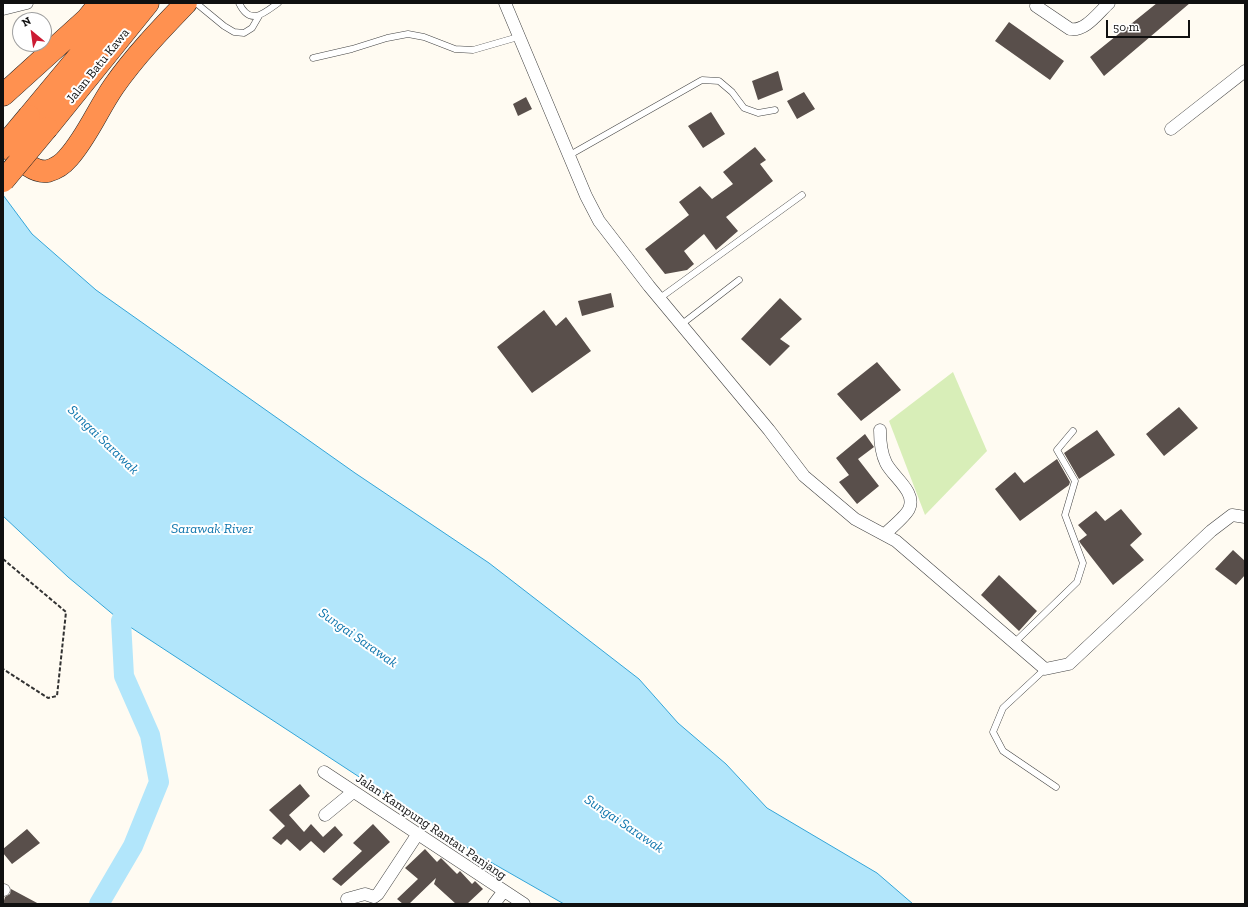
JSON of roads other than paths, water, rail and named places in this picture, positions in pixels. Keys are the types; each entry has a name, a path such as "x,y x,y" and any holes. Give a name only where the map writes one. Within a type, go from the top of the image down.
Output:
{"highway":[{"path":"3,95 87,19 100,3"},
{"name":"Jalan Batu Kawa","path":"3,147 123,3"},
{"name":"Jalan Batu Kawa","path":"3,182 148,3"},
{"path":"3,142 27,164 36,170 51,170 67,160 79,144 115,85 156,34 186,3"}],"street":[{"path":"3,9 27,3"},
{"path":"505,3 568,156 599,221 804,476 855,519 896,541 1045,669 1069,664 1211,532 1232,515 1245,517"},
{"path":"1036,6 1070,29 1075,30 1082,28 1109,3"},
{"path":"1171,130 1245,71"},
{"path":"880,430 880,442 886,464 906,489 911,501 909,509 885,534"},
{"name":"Jalan Kampung Rantau Panjang","path":"324,772 503,892 524,904"},
{"path":"325,816 353,792"},
{"path":"347,899 365,894 374,897 378,894 418,835"},
{"path":"494,904 503,892"}],"lane":[{"path":"196,3 234,32 244,33 252,28 259,16 278,3"},
{"path":"239,3 247,14 254,17 259,16"},
{"path":"314,58 352,49 387,38 408,34 424,37 455,49 473,50 518,37"},
{"path":"568,156 702,80 719,81 732,92 744,108 758,113 775,110"},
{"path":"660,298 802,195"},
{"path":"682,324 739,280"},
{"path":"1014,643 1076,582 1083,563 1065,515 1075,481 1057,450 1073,431"},
{"path":"1045,669 1003,708 993,732 1003,751 1056,787"}],"water":[{"name":"Sarawak River","path":"3,195 32,234 96,290 355,473 489,563 639,679 678,723 726,764 767,808 877,873 913,904 564,904 480,856 121,621 68,577 3,516"}],"waterway":[{"path":"99,904 133,846 159,782 150,735 124,676 121,621 133,597"}],"water label":[{"name":"Sungai Sarawak","path":"103,440"},
{"name":"Sungai Sarawak","path":"358,638"},
{"name":"Sungai Sarawak","path":"624,824"}]}
